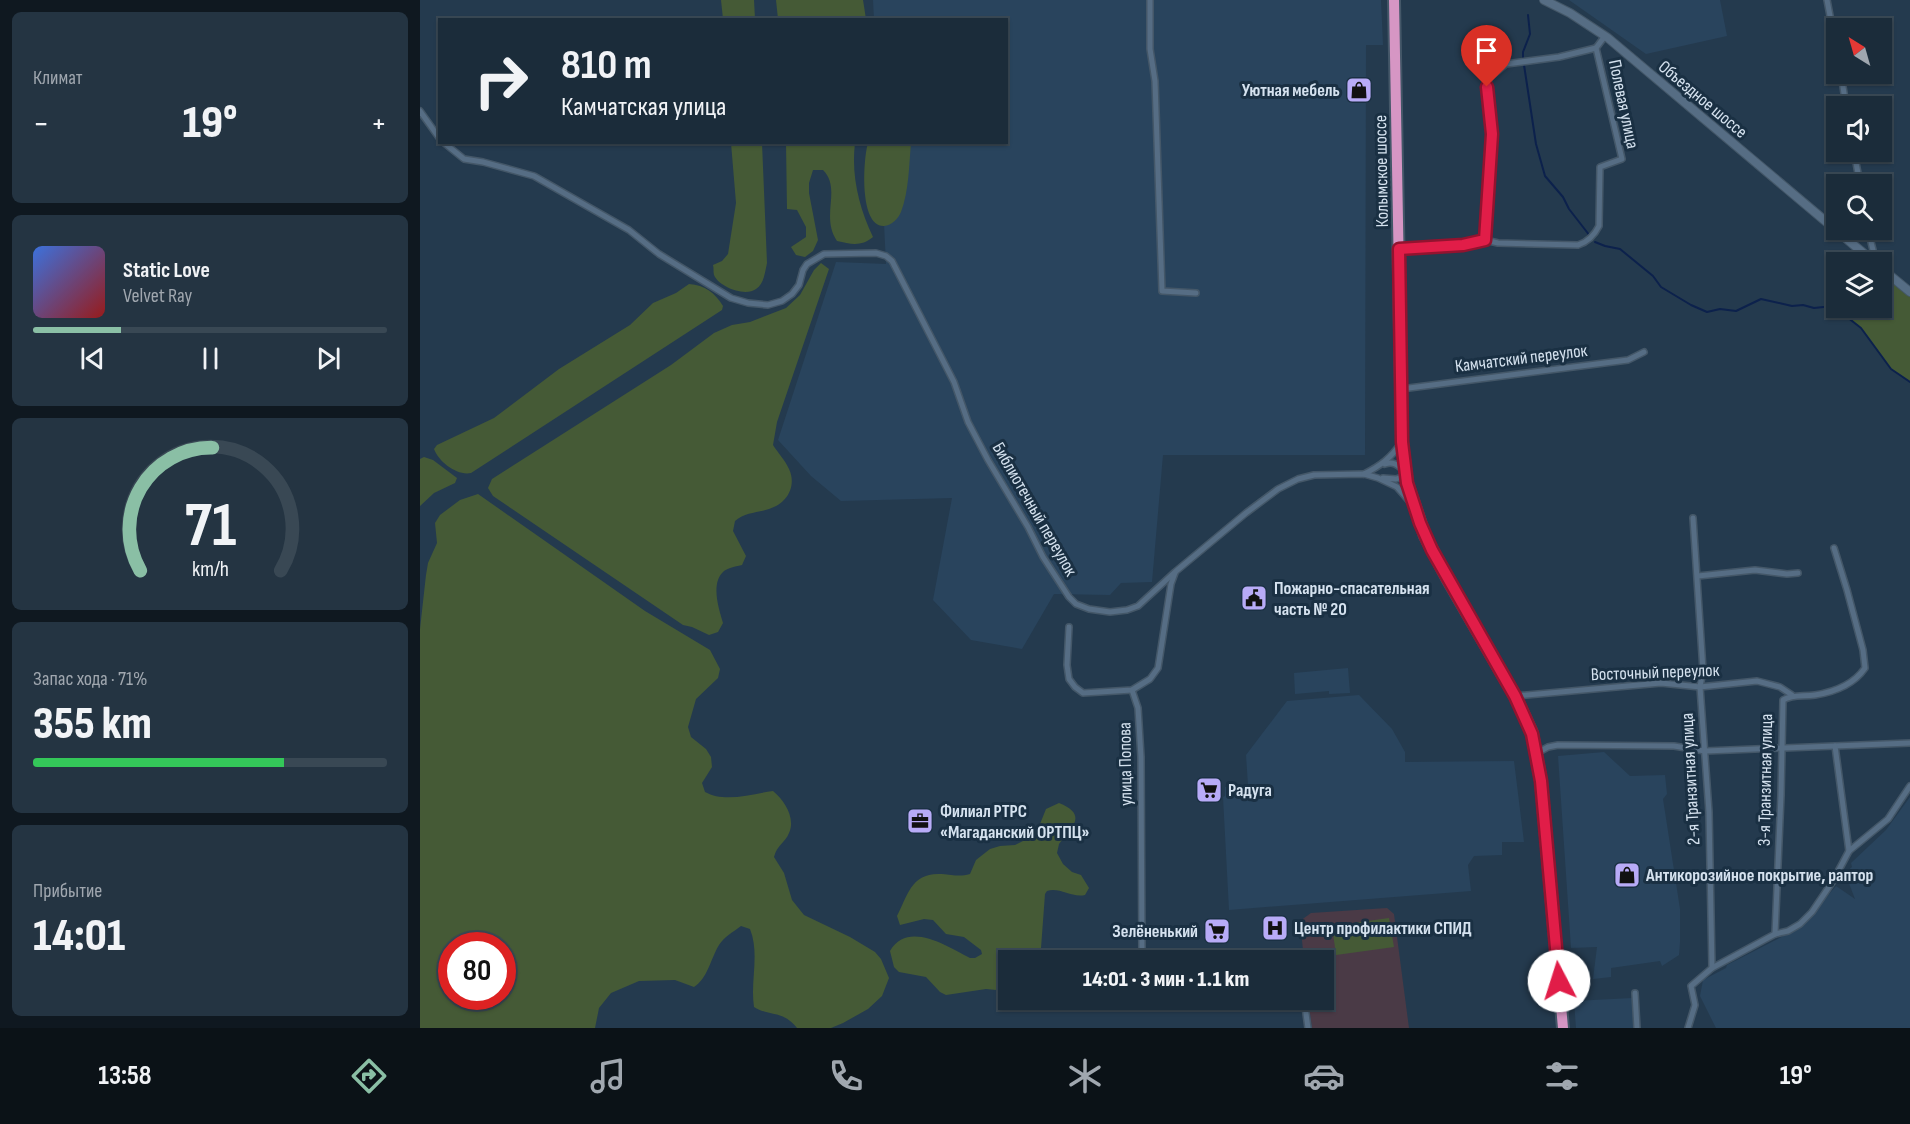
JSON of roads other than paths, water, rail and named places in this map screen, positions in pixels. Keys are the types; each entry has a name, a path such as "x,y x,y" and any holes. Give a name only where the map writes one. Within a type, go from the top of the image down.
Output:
{"highway":[{"name":"Колымское шоссе","path":"1394,0 1402,442 1405,473 1414,507 1440,564 1515,696 1529,725 1537,753 1563,1028"}],"street":[{"path":"1150,0 1150,50 1156,92 1162,291 1196,293"},
{"name":"Объездное шоссе","path":"1544,0 1570,13 1605,36 1863,252"},
{"path":"1827,0 1830,18"},
{"name":"Полевая улица","path":"1485,240 1498,243 1563,246 1584,243 1595,233 1599,226 1600,167 1622,159 1596,48 1605,36"},
{"path":"1399,249 1463,245 1485,240 1492,134 1487,87 1489,78 1506,64 1559,57 1596,48"},
{"path":"420,111 438,136"},
{"name":"Библиотечный переулок","path":"445,144 464,159 534,176 629,230 658,254 731,298 748,303 768,305 782,301 799,285 803,270 815,258 824,254 876,253 886,256 892,261 954,382 968,422 1028,526 1043,557 1069,597 1076,604 1089,609 1110,612 1138,606 1246,513 1288,483 1314,475 1364,474 1397,487 1414,507"},
{"path":"1892,277 1910,292"},
{"name":"Камчатский переулок","path":"1401,389 1628,360 1644,352"},
{"name":"Библиотечный переулок","path":"1364,474 1380,467 1394,455 1402,442"},
{"path":"1378,478 1396,479 1405,473 1398,465 1390,463 1380,467"},
{"name":"2-я Транзитная улица","path":"1693,518 1703,670 1700,687 1709,812 1712,968"},
{"name":"3-я Транзитная улица","path":"1775,933 1781,795 1782,700 1791,695 1814,695 1835,690 1858,678 1865,668 1863,650 1834,548"},
{"path":"1698,576 1755,570 1798,573"},
{"path":"1069,627 1067,665 1069,679 1075,687 1083,693 1132,690 1150,680 1158,668 1171,584 1175,572"},
{"name":"Восточный переулок","path":"1515,696 1661,683 1700,687 1757,681 1780,687 1791,695"},
{"name":"улица Попова","path":"1132,690 1138,708 1141,747 1142,950"},
{"path":"1537,753 1548,747 1558,746 1674,746 1705,751 1910,743"},
{"path":"1835,746 1849,851"},
{"path":"1688,1028 1695,1005 1691,986 1712,968 1775,933 1788,931 1800,924 1812,912 1833,881 1849,851 1888,819 1910,786"},
{"path":"1635,993 1637,1028"},
{"path":"1306,1010 1308,1028"}],"waterway":[{"path":"1523,57 1530,34 1528,15"},
{"path":"1524,65 1536,144 1545,176 1563,197 1569,209 1590,236"},
{"path":"1595,242 1620,249 1653,276 1661,287 1707,312 1720,309 1736,311 1761,299 1792,306 1803,305 1814,308 1833,306 1861,328 1891,369 1910,382"}],"place":[{"name":"Уютная мебель","path":"1359,90"},
{"name":"Пожарно-спасательная часть № 20","path":"1254,598"},
{"name":"Радуга","path":"1209,790"},
{"name":"Филиал РТРС «Магаданский ОРТПЦ»","path":"920,821"},
{"name":"Антикорозийное покрытие, раптор","path":"1627,875"},
{"name":"Центр профилактики СПИД","path":"1275,928"},
{"name":"Зелёненький","path":"1217,931"}]}
